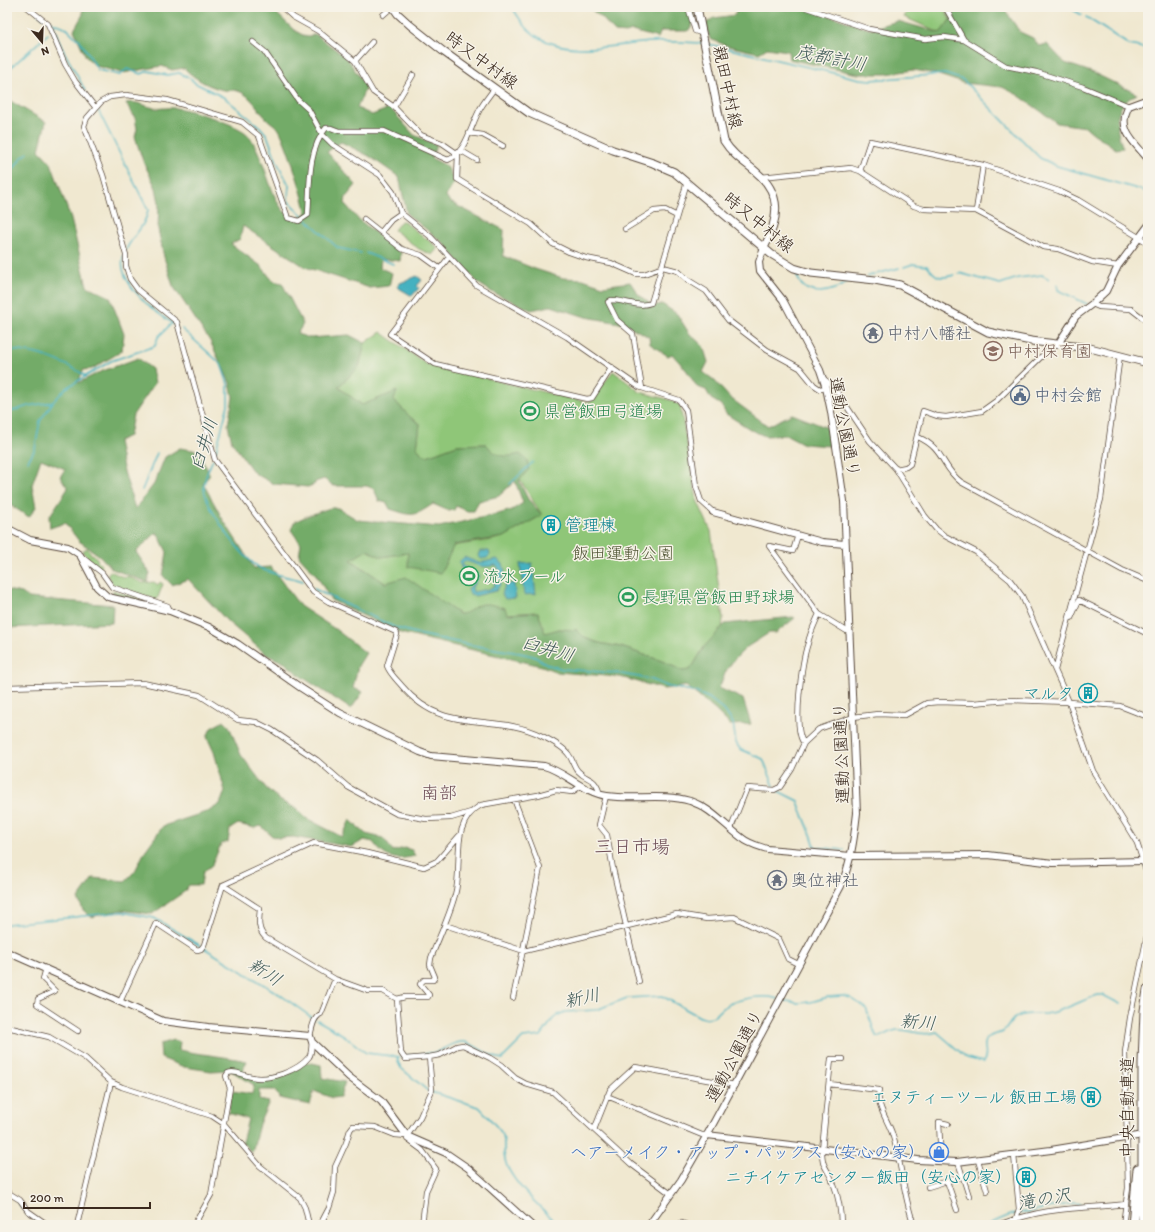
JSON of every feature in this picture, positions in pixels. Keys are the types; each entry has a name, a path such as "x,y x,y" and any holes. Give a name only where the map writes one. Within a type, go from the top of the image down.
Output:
{"highway":[{"name":"中央自動車道","path":"1143,1225 1143,1063 1145,1011 1148,990"},
{"path":"1133,1225 1139,1141 1139,1077 1143,1063"}],"main road":[{"name":"時又中村線","path":"393,7 410,25 529,113 613,150 664,167 687,182 764,248 784,262 810,273 875,280 900,285 988,332 1120,355 1148,363"},
{"name":"親田中村線","path":"697,7 705,53 724,141 733,153 761,177 770,188 776,210 774,227 764,248"}],"street":[{"path":"28,7 48,24 65,64 95,108"},
{"path":"282,7 294,17 318,30 355,61 373,92 394,107 421,135 442,143 477,160"},
{"path":"383,15 393,7"},
{"path":"688,7 694,31 702,36"},
{"path":"804,7 869,29 925,39 944,37 964,40 1006,66 1036,72 1083,87 1129,106 1148,99"},
{"path":"945,7 964,40"},
{"path":"252,42 264,51 298,100 309,110 322,134 332,144 380,175 392,192 401,213 431,238 476,285 567,337 642,388 674,397 679,400 685,407 696,486 701,501 713,512 822,542 845,544"},
{"path":"355,61 372,42"},
{"path":"394,107 413,75"},
{"path":"494,88 479,111 459,152 457,179 530,224 553,244 586,258 619,266 636,274 644,274 663,267 678,271 688,280 706,291 728,320 768,350 800,368 814,385 820,389 826,388"},
{"path":"459,152 448,160 384,131 339,131 326,128 316,145 309,184 308,215 299,221 288,218 259,136 242,122 167,100 126,95 110,97 95,108 87,118 84,126 103,175 126,255 126,266 130,279 138,290 177,322 215,460 313,592 329,602 396,632 397,634 387,666 407,692 421,704 439,714 475,722 514,727 542,736 565,751 579,772 593,780 597,785 603,795 599,825 607,835 613,869 639,982"},
{"path":"1129,106 1123,122 1126,133 1148,160"},
{"path":"469,133 483,135 503,146"},
{"path":"860,172 870,141 983,165 1059,191 1145,241 1148,240"},
{"path":"976,211 983,165"},
{"path":"761,177 851,168 860,172 914,206 924,209 968,209 976,211 1043,247 1058,249 1092,262 1118,266"},
{"path":"642,388 633,334 617,320 608,302 611,300 646,305 651,303 663,267 687,182"},
{"path":"625,229 654,211 665,210 678,216"},
{"path":"381,232 391,220 401,213"},
{"path":"364,219 402,249 421,255 439,268"},
{"path":"896,469 906,467 910,464 918,437 923,411 946,417 982,411 996,401 1045,352 1058,344 1076,316 1106,291 1118,266 1148,226"},
{"name":"運動公園通り","path":"651,1224 681,1180 707,1136 841,886 851,856 857,813 842,483 824,379 783,300 760,271 759,262 764,248"},
{"path":"449,257 439,268 390,334 428,361 468,372 587,399 592,398 612,368"},
{"path":"1092,304 1099,307 1132,309 1148,322"},
{"path":"1055,670 1070,619 1101,499 1120,355"},
{"path":"824,379 833,386 870,441 896,469 925,516 936,529 945,536 976,552 1014,586 1026,603 1069,702 1093,771 1137,843 1146,861 1148,877"},
{"path":"918,437 935,447 955,478 961,482 1088,550 1122,570 1148,581"},
{"path":"7,528 30,540 68,547 102,573 112,587 168,606 170,610"},
{"path":"798,535 793,551 768,546 819,614 850,633"},
{"path":"80,556 98,587 108,597 170,610 209,628 238,644 340,713 420,752 442,758 544,766 552,768 581,786 603,795 668,798 690,801 715,814 742,839 754,845 767,848 851,856 988,855 1066,864 1146,861"},
{"path":"1070,619 1073,617 1080,600 1148,634"},
{"path":"804,743 798,732 802,665 808,642 819,614"},
{"path":"7,687 143,683 199,695 238,720 256,722 272,730 317,760 348,787 397,814 426,819 451,818 471,812 481,805 556,790 572,792 581,786"},
{"path":"731,828 747,788 774,790 780,787 792,769 804,743 819,729 853,717 878,714 905,714 927,704 939,702 973,703 1008,700 1069,702 1120,706 1148,717"},
{"path":"513,998 524,951 540,868 514,799"},
{"path":"223,885 260,909 259,926 261,934 335,979 368,991 383,991 397,999 404,997 428,997 429,995 420,984 424,980 433,980 435,977 430,965 430,958 445,925 456,893 460,830 471,812"},
{"path":"120,1002 156,923 197,950 202,947 223,885 314,843 360,851 424,867 437,861 459,836"},
{"path":"445,925 524,951 676,914 707,919 734,917 779,939 788,959 798,964"},
{"path":"1123,1225 1126,1202 1128,1138 1125,1052 1130,1018 1148,931"},
{"path":"7,952 120,1002 173,1023 311,1039 349,1077 381,1100 407,1136 407,1139 422,1150 436,1169 426,1191 422,1225"},
{"path":"46,968 43,979 55,991 38,999 37,1004 78,1031"},
{"path":"194,1225 211,1195 230,1088 226,1076 228,1073 236,1072 252,1078 265,1078 284,1072 302,1063 310,1056 311,1039 315,1019 321,1014 335,979"},
{"path":"397,999 402,1054 405,1059 440,1055 457,1046 463,1045 501,1065 515,1078 526,1084 553,1092 632,1164 671,1194"},
{"path":"7,1027 49,1037 85,1058 111,1082 212,1116 224,1124 260,1166 300,1198 305,1208 309,1225"},
{"path":"407,1136 431,1096 432,1090 429,1057"},
{"path":"841,1225 840,1209 834,1184 822,1163 822,1150 831,1059 843,1059"},
{"path":"594,1130 610,1090 636,1067 735,1085"},
{"path":"77,1225 111,1082"},
{"path":"829,1084 879,1090 877,1098 892,1133 907,1207 914,1225"},
{"path":"608,1096 707,1136 822,1150 941,1162 978,1160 1137,1136"},
{"path":"941,1162 939,1122 948,1124"},
{"path":"320,1225 329,1208 334,1192 335,1168 353,1126 374,1126 395,1135 407,1136 446,1153 468,1168 531,1225"},
{"path":"1014,1155 1018,1215 1014,1225"},
{"path":"978,1160 988,1191"},
{"path":"958,1162 969,1196"},
{"path":"928,1187 962,1176"},
{"path":"947,1181 957,1210"},
{"path":"7,1192 20,1200 28,1211 48,1225"},
{"path":"998,1225 1018,1215 1058,1210 1099,1208 1126,1202 1134,1197"},
{"path":"676,1225 682,1223 687,1225"}],"green space":[{"path":"82,7 270,7 294,30 306,37 315,34 347,58 366,87 357,108 372,115 390,108 414,135 437,145 431,158 447,166 454,182 446,196 450,202 504,230 503,256 563,278 583,279 603,286 630,282 638,294 653,306 662,304 677,314 689,333 703,346 708,362 703,372 714,380 729,397 768,426 792,414 828,428 831,442 829,446 804,444 787,435 765,436 753,431 726,414 721,405 711,399 706,390 697,387 687,371 672,354 668,356 650,344 649,337 625,324 586,317 551,306 531,310 492,292 478,283 441,241 407,214 399,177 369,156 341,142 327,152 356,185 346,197 345,204 358,219 401,253 400,261 381,259 380,268 392,273 389,286 370,288 305,267 243,226 240,239 231,244 261,266 273,281 282,283 303,324 297,334 310,338 349,335 365,343 359,367 338,387 362,405 397,391 394,400 410,417 420,424 417,448 422,454 427,456 457,445 486,444 493,452 497,454 510,456 520,454 527,460 529,469 519,481 528,499 542,515 504,537 454,545 441,573 408,567 408,553 381,557 367,550 351,560 385,583 406,577 459,614 466,613 482,604 505,608 507,614 538,612 545,633 559,629 577,630 585,638 599,643 621,647 662,661 683,671 689,670 693,666 704,647 725,624 793,617 795,618 776,633 769,633 747,647 733,661 726,671 719,688 743,699 751,724 730,725 715,710 686,686 664,689 620,677 557,672 542,666 404,634 331,600 317,576 299,556 301,544 291,530 294,522 330,508 338,508 358,520 439,527 512,510 523,503 515,481 499,496 479,501 474,511 467,511 456,506 454,510 449,511 433,504 416,514 408,514 390,509 387,503 379,501 374,489 367,486 334,486 324,479 315,482 315,484 308,487 274,484 254,473 232,442 228,425 233,397 230,383 210,341 173,286 164,257 158,229 159,203 156,188 143,161 135,137 137,129 135,118 126,103 138,103 155,108 183,109 226,123 244,132 249,136 259,154 271,188 280,206 288,214 299,218 306,214 290,156 278,128 264,116 243,93 236,90 223,90 207,84 192,76 184,68 172,70 162,66 123,73 96,66 86,57 74,30 83,14"},
{"path":"588,7 642,7 663,13 665,7 692,7 695,21 688,31 661,31 658,38 632,31 626,33 615,32 602,18"},
{"path":"737,7 783,7 783,9 788,10 789,7 804,7 869,29 898,21 940,33 951,19 945,7 1003,7 1020,32 1033,38 1039,46 1047,44 1065,63 1094,73 1137,94 1123,104 1118,117 1118,132 1123,148 1116,149 1086,127 1057,123 1018,95 1002,87 963,83 936,74 914,70 886,74 858,74 789,59 788,51 767,48 759,53 728,46 710,39 705,24 714,18 735,15"},
{"path":"910,7 943,7 950,20 940,33 904,17"},
{"path":"7,99 46,122 39,150 51,163 71,219 87,286 110,297 124,334 122,351 92,369 83,370 78,383 100,372 138,358 152,369 155,383 133,415 129,436 118,441 123,468 135,509 154,484 165,457 180,448 198,451 210,475 203,483 222,518 254,568 271,567 300,606 335,629 366,653 358,666 353,688 363,692 351,709 302,677 285,663 267,655 228,622 188,579 172,585 163,576 167,552 157,532 136,552 150,573 147,582 112,569 100,556 79,541 65,523 50,528 49,517 68,488 60,477 65,469 41,459 32,485 36,507 29,517 7,503"},
{"path":"401,221 437,247 432,255 419,249 394,230"},
{"name":"飯田運動公園","path":"381,332 426,364 590,403 613,371 640,392 670,400 680,405 697,500 711,531 723,619 722,629 704,647 689,670 683,671 662,661 621,647 599,643 585,638 577,630 559,629 545,634 538,612 507,614 478,605 467,614 459,614 441,602 385,583 350,559 367,550 381,557 491,540 504,537 542,515 506,458 493,453 486,444 457,445 427,456 422,454 417,448 420,424 410,417 394,400 362,405 338,387 359,367 365,343"},
{"path":"87,548 102,566 100,569 82,552"},
{"path":"110,571 125,578 127,576 143,583 154,582 158,585 160,582 163,584 157,600 115,586 107,576"},
{"path":"7,590 22,593 29,598 113,605 112,623 7,628"},
{"path":"113,590 147,601 146,603 113,594"},
{"path":"224,721 229,726 241,755 266,788 281,801 297,809 306,818 342,837 350,820 366,834 383,838 393,851 405,848 412,850 415,856 408,858 391,857 377,848 373,842 364,840 352,847 293,837 278,838 272,836 261,826 254,828 238,824 230,829 228,842 221,844 212,865 203,872 201,885 189,885 184,892 152,914 121,910 91,917 83,910 78,899 93,878 125,881 135,871 145,851 163,826 209,811 220,804 225,791 214,752 207,737 211,728"},
{"path":"173,1040 180,1042 179,1050 247,1061 242,1071 260,1081 286,1075 307,1062 321,1065 322,1078 345,1082 340,1097 332,1098 314,1091 310,1105 280,1098 274,1090 259,1090 259,1100 269,1102 259,1124 252,1153 242,1142 248,1119 228,1113 232,1091 252,1094 254,1085 230,1070 211,1071 184,1067 161,1058 160,1044"}],"water":[{"path":"417,276 422,280 417,286 419,288 412,296 397,287 400,283"},
{"path":"480,551 489,551 490,555 487,558 481,559 478,555"},
{"name":"流水プール","path":"464,557 479,563 497,559 503,564 505,571 496,591 475,596 470,594 468,590 474,580 473,578 468,579 465,584 460,584 459,574 468,573 473,575 470,571 462,570 459,562","holes":["464,561 486,567 495,565 498,567 500,572 496,577 494,586 489,589 473,592 472,587 479,576 473,569 464,567 462,563"]},
{"path":"532,563 536,594 524,595 520,564"},
{"path":"514,583 516,598 505,599 502,594 505,585"}],"waterway":[{"name":"茂都計川","path":"512,7 523,24 538,37 551,43 565,46 594,48 659,42 702,43"},
{"path":"1068,7 1082,15"},
{"name":"臼井川","path":"38,14 52,22 61,46 85,90"},
{"path":"1086,17 1129,45 1148,49"},
{"path":"53,24 63,26 79,39 98,70 120,75 127,69 141,74 148,71 167,75 179,73 225,98 260,127 267,135 277,162 289,185 288,201 302,215"},
{"path":"7,71 48,34"},
{"name":"茂都計川","path":"708,44 860,79 871,80 945,74 963,80 1040,158 1057,166 1148,192"},
{"name":"臼井川","path":"98,110 148,210 145,221 126,250"},
{"path":"7,179 21,158 28,153"},
{"path":"307,220 338,248 361,253"},
{"path":"366,253 393,264"},
{"name":"臼井川","path":"124,254 122,264 130,285 156,312 174,324"},
{"path":"904,267 913,264 927,266 936,275 942,277 954,275"},
{"path":"868,276 899,268"},
{"path":"959,273 1000,284 1018,278 1042,275 1049,279"},
{"path":"797,275 800,283 806,288 812,291 820,292 835,289 848,281"},
{"path":"1057,284 1058,290 1087,304"},
{"path":"28,461 35,449 40,421 53,402 66,388 111,361 155,346 158,337 172,323"},
{"name":"臼井川","path":"182,329 221,364 228,384 228,405 215,454"},
{"path":"7,350 39,354 67,365 86,376"},
{"path":"7,413 28,406 53,402"},
{"path":"142,490 157,453"},
{"name":"臼井川","path":"213,459 206,477 204,488 211,508 227,533 245,556 254,564 267,571 303,581"},
{"path":"510,484 533,462"},
{"name":"臼井川","path":"314,589 394,627 422,635 533,656 549,665 563,669 616,673 650,679 669,687 692,691 709,698 724,710 733,723 736,743 740,749 763,759 774,786"},
{"path":"778,791 798,801 815,847 844,850"},
{"path":"983,852 1000,854"},
{"name":"新川","path":"7,924 122,912 154,918 201,946"},
{"name":"新川","path":"204,948 279,994 314,1019"},
{"name":"新川","path":"782,1000 797,1003 811,1002 828,997 843,996 851,998 866,1008 876,1036 879,1037 897,1030 926,1034 937,1032 967,1058 983,1062 986,1056 986,1040 991,1036 1003,1032 1013,1019 1019,1016 1026,1014 1053,1013 1098,995 1103,995 1120,1004"},
{"name":"新川","path":"405,1056 435,1052 455,1043 465,1042 492,1056 502,1059 523,1038 541,1036 553,1019 558,1015 566,1012 596,1010 627,998 662,996 700,1017 706,1018 714,1016 725,1006 741,1000 754,997 778,999"},
{"name":"新川","path":"317,1020 345,1036 366,1053 401,1057"},
{"name":"滝の沢","path":"398,1057 398,1062 401,1068 428,1091 479,1107 503,1135 506,1163 518,1184 559,1225"},
{"path":"17,1201 28,1215 43,1225"},
{"name":"滝の沢","path":"987,1225 1010,1215 1074,1203 1082,1204"}],"place":[{"name":"中村八幡社","path":"873,333"},
{"name":"中村保育園","path":"993,351"},
{"name":"中村会館","path":"1020,395"},
{"name":"県営飯田弓道場","path":"530,411"},
{"name":"管理棟","path":"551,525"},
{"name":"流水プール","path":"469,576"},
{"name":"長野県営飯田野球場","path":"628,597"},
{"name":"マルタ","path":"1088,693"},
{"name":"奥位神社","path":"777,880"},
{"name":"エヌティーツール 飯田工場","path":"1091,1097"},
{"name":"ヘアーメイク・アップ・パックス（安心の家）","path":"939,1152"},
{"name":"ニチイケアセンター飯田（安心の家）","path":"1026,1177"}],"district":[{"name":"南部","path":"439,793"},
{"name":"三日市場","path":"632,846"}]}
